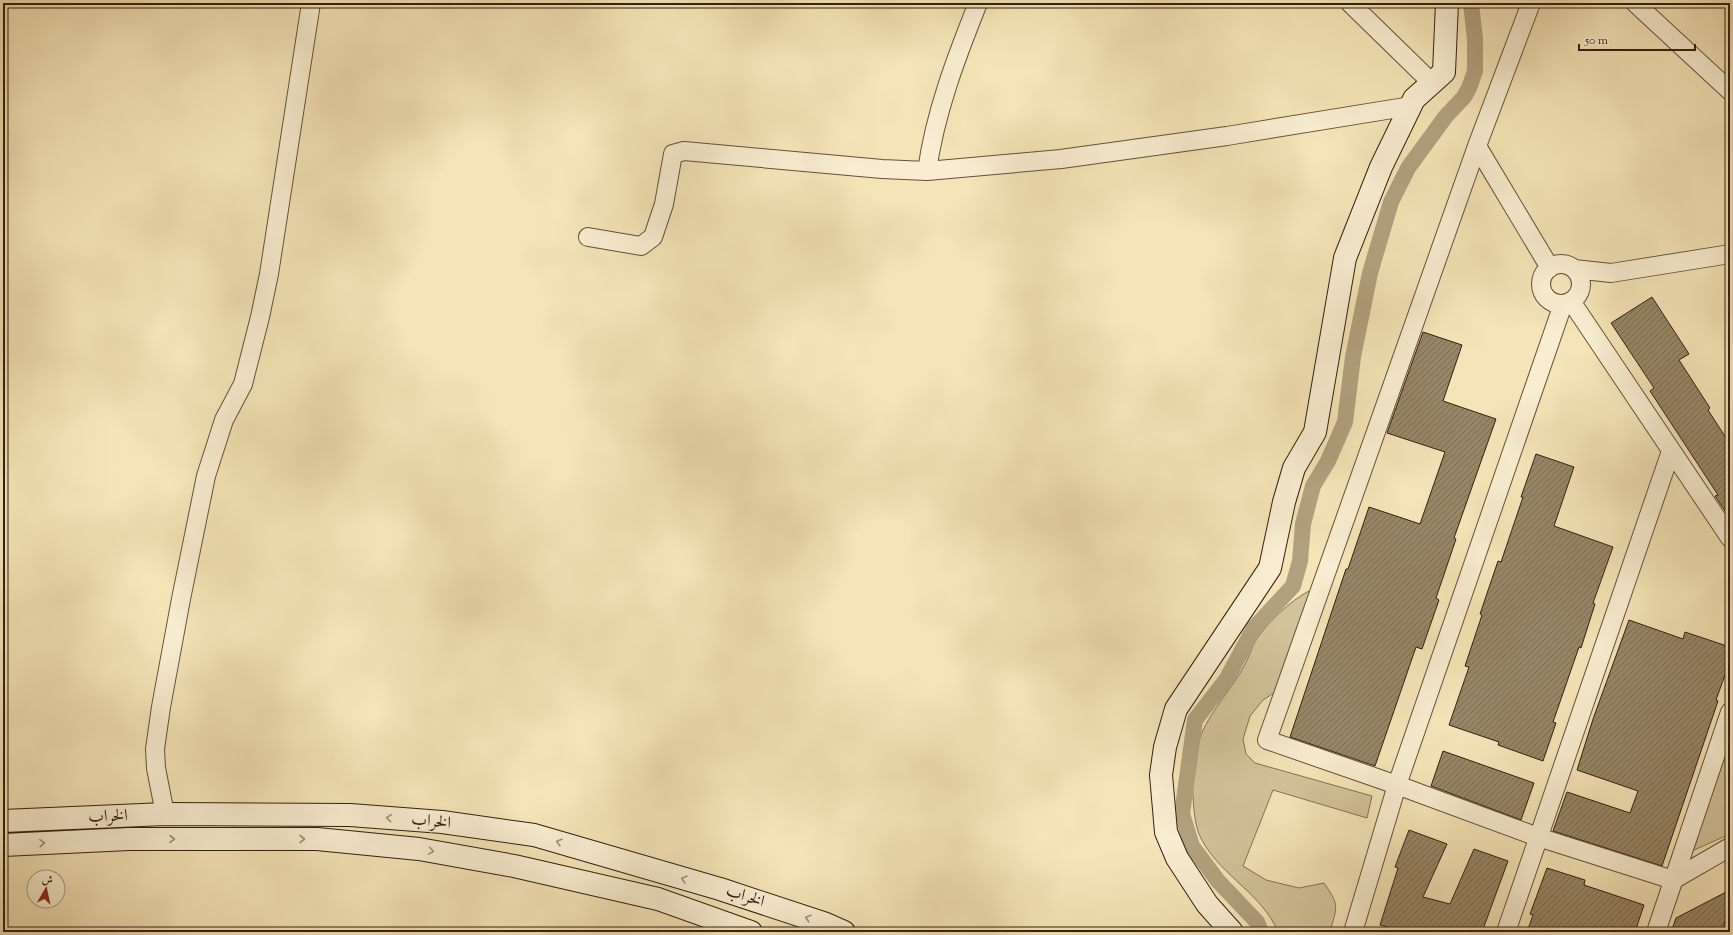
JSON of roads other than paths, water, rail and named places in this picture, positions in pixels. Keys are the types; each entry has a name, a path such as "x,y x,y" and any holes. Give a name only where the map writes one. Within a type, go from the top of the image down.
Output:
{"main road":[{"path":"1232,932 1207,904 1176,858 1166,832 1161,775 1165,747 1176,709 1270,568 1284,502 1294,468 1315,432 1345,258 1381,167 1414,99 1444,72 1447,3"},
{"name":"الخراب","path":"3,821 165,814 350,815 442,822 534,835 720,889 826,924 844,932"},
{"path":"3,845 129,839 317,839 419,849 514,866 658,899 751,932"}],"street":[{"path":"165,814 156,768 155,750 161,707 206,476 224,420 243,384 260,317 269,274 310,3"},
{"path":"927,171 931,141 947,86 978,3"},
{"path":"1350,3 1432,83"},
{"path":"1531,3 1477,146 1267,740 1397,785 1538,838 1673,880 1730,848"},
{"path":"1635,3 1729,87"},
{"path":"588,237 641,246 653,237 664,204 673,154 684,151 882,169 927,171 1061,158 1227,136 1411,106"},
{"path":"1477,146 1550,268"},
{"path":"1551,336 1547,298 1542,286 1542,279 1550,268 1562,264 1574,269 1611,273 1730,254"},
{"path":"1353,932 1397,785 1551,336 1581,281 1574,269"},
{"path":"1547,298 1557,304 1571,300 1611,273"},
{"path":"1571,300 1730,538"},
{"path":"1506,932 1671,451"},
{"path":"1656,932 1730,712"}],"waterway":[{"path":"1261,932 1257,922 1218,881 1192,846 1182,814 1195,720 1226,680 1254,628 1293,586 1300,561 1303,524 1313,486 1328,461 1345,422 1353,357 1370,273 1391,202 1408,168 1446,116 1464,97 1475,71 1475,39 1471,3"}]}
